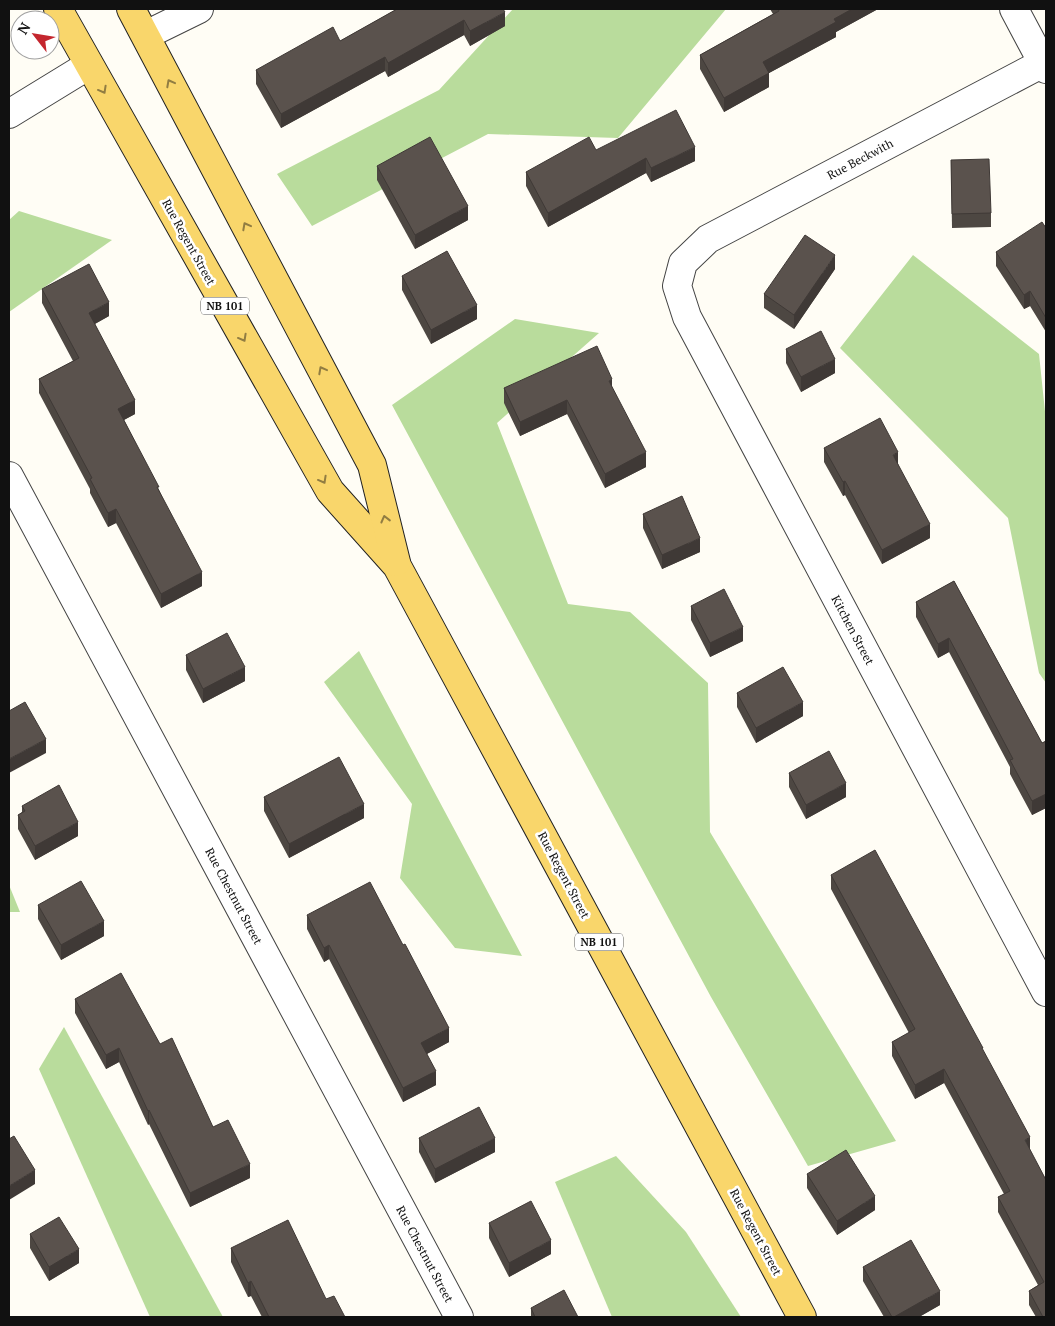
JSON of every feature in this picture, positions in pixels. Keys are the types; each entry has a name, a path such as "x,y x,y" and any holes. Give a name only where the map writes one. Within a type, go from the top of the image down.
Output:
{"main road":[{"name":"Rue Regent Street","path":"58,9 330,491 397,566 802,1317"},
{"name":"Rue Regent Street","path":"131,9 372,465 397,566"}],"street":[{"path":"146,35 199,9"},
{"path":"1014,9 1044,66"},
{"path":"9,114 89,65"},
{"name":"Rue Beckwith","path":"683,264 708,239 1044,66"},
{"name":"Kitchen Street","path":"683,264 677,286 686,318 1046,992"},
{"name":"Rue Chestnut Street","path":"9,476 459,1317"}],"green space":[{"path":"513,9 726,9 618,138 488,134 312,226 277,174 439,90"},
{"path":"19,211 112,240 9,312 9,220"},
{"path":"913,255 1039,354 1046,421 1046,683 1039,673 1008,518 840,348"},
{"path":"515,319 599,333 497,423 568,604 630,612 708,683 710,832 896,1141 808,1166 711,997 392,405"},
{"path":"359,651 522,956 455,948 400,878 412,804 324,682"},
{"path":"9,885 20,912 9,912"},
{"path":"64,1027 223,1317 150,1317 39,1069"},
{"path":"616,1156 686,1232 741,1317 612,1317 555,1182"}],"building":[{"path":"397,9 503,9 505,12 470,31 464,20 388,63 385,57 281,114 256,70 333,27 340,41"},
{"path":"778,9 852,9 834,19 836,22 763,62 769,73 724,98 700,55 779,11"},
{"path":"676,110 695,147 651,168 646,158 548,213 526,172 589,137 596,150"},
{"path":"430,137 468,206 415,235 377,166"},
{"path":"989,159 991,213 952,214 951,160"},
{"path":"1042,222 1046,228 1046,318 1030,291 1024,295 996,252"},
{"path":"805,235 835,255 794,315 764,294"},
{"path":"447,251 477,305 431,330 402,276"},
{"path":"89,264 109,302 89,313 135,400 118,409 202,572 161,594 116,509 108,513 90,479 92,478 39,379 79,358 42,289"},
{"path":"821,331 835,359 801,377 786,349"},
{"path":"597,346 612,379 609,381 646,452 605,474 567,400 520,422 504,388"},
{"path":"880,418 898,452 893,455 930,524 882,550 845,481 843,482 824,448"},
{"path":"682,496 700,538 662,555 643,514"},
{"path":"954,581 1042,743 1046,741 1046,794 1032,801 1010,760 1013,759 949,638 938,644 916,602"},
{"path":"724,589 743,627 710,643 691,606"},
{"path":"227,633 245,667 203,689 186,655"},
{"path":"783,667 803,702 756,728 737,693"},
{"path":"25,702 46,739 9,759 9,711"},
{"path":"829,751 846,783 806,805 789,773"},
{"path":"339,757 364,804 289,844 264,797"},
{"path":"59,785 78,822 35,846 18,815 25,811 22,806"},
{"path":"875,850 1030,1137 1025,1140 1046,1180 1046,1317 1043,1317 1029,1291 1044,1282 998,1197 1010,1191 944,1069 915,1085 892,1042 915,1029 831,875"},
{"path":"81,881 104,921 61,945 38,905"},
{"path":"370,882 449,1028 421,1043 436,1071 403,1088 329,945 324,948 307,915"},
{"path":"121,973 160,1044 172,1038 213,1127 228,1120 250,1164 190,1193 148,1111 119,1048 106,1055 75,999"},
{"path":"479,1107 495,1138 435,1169 419,1138"},
{"path":"14,1136 35,1170 9,1186 9,1139"},
{"path":"846,1150 875,1196 837,1221 807,1174"},
{"path":"531,1201 551,1240 509,1263 489,1223"},
{"path":"59,1217 79,1249 49,1267 30,1234"},
{"path":"288,1220 326,1299 334,1296 345,1317 269,1317 251,1281 248,1283 231,1248"},
{"path":"911,1240 940,1291 892,1317 863,1267"},
{"path":"564,1290 578,1317 535,1317 531,1308"}]}
